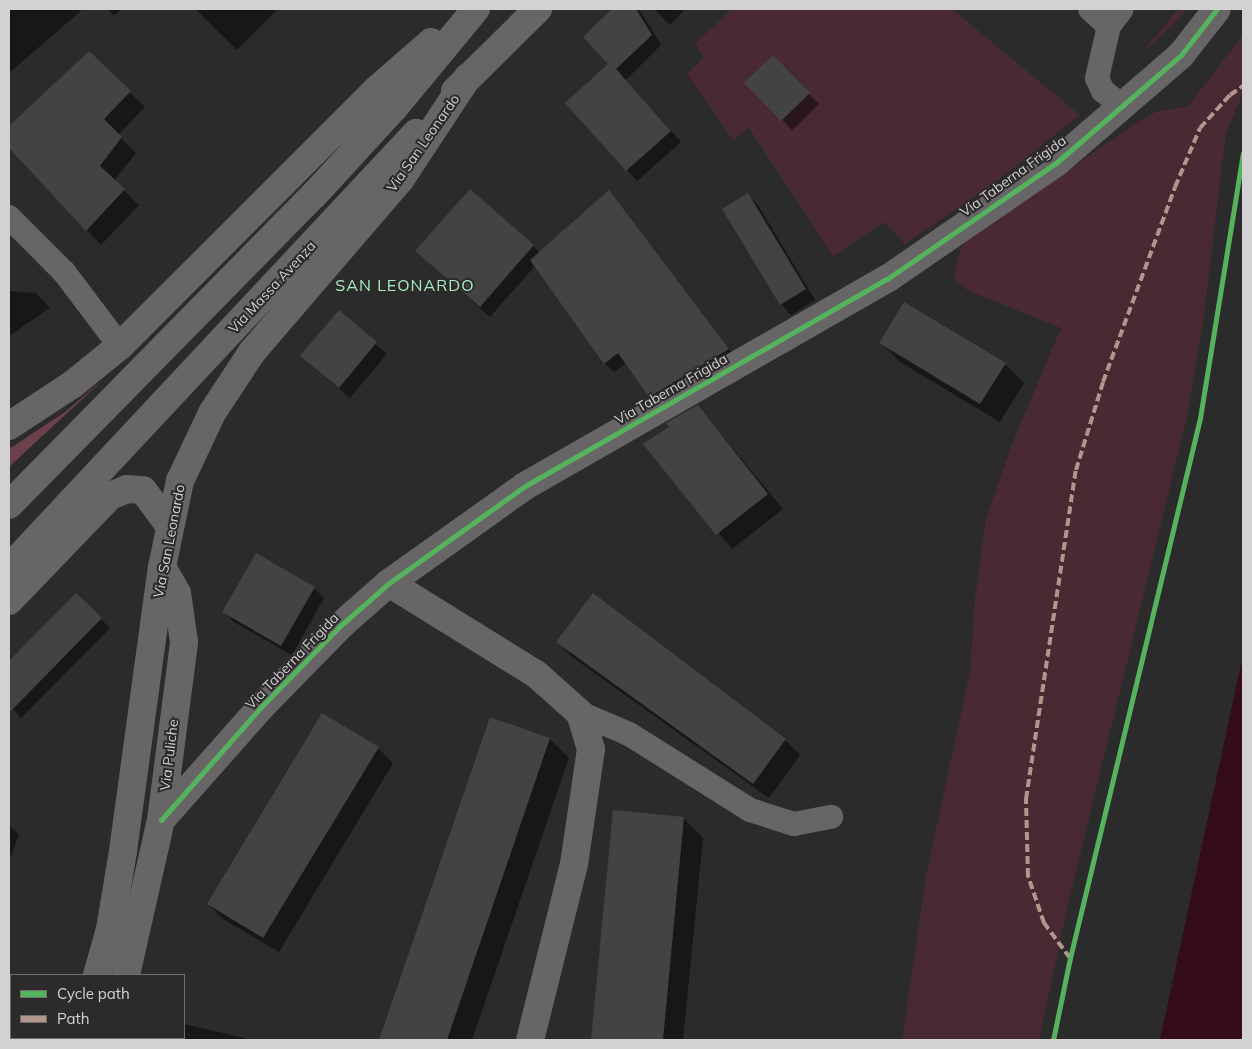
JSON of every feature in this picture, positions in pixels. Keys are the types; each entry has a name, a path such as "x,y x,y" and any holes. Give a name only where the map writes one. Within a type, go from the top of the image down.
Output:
{"main road":[{"path":"9,426 73,384 120,346 376,90 470,9"},
{"path":"9,505 320,188 394,108 476,9"},
{"name":"Via Massa Avenza","path":"9,568 468,77 538,9"},
{"name":"Via Taberna Frigida","path":"161,820 261,707 340,626 390,583 525,486 887,279 1056,163 1181,55 1217,9"},
{"name":"Via San Leonardo","path":"97,974 110,929 123,852 162,566 169,524 180,481 212,413 252,352 400,180 468,77"},
{"path":"9,601 110,496 127,489 143,490 169,524"},
{"name":"Via Puliche","path":"126,974 161,820 184,642 177,593 162,566"},
{"path":"390,583 536,674 580,714 591,749 574,864 530,1040"}],"lane":[{"path":"1090,9 1116,17 1097,78 1103,91 1121,105"},
{"path":"9,217 64,272 120,346"},
{"path":"580,714 629,734 750,810 794,824 832,817"}],"shaded area":[{"path":"732,9 952,9 1080,115 993,184 905,244 884,222 833,256 749,128 733,140 687,74 704,57 695,44"},
{"path":"1178,9 1188,9 1140,56"},
{"path":"1243,35 1243,83 1240,100 1226,134 1204,314 1187,417 1068,904 1039,1040 902,1040 926,876 970,672 975,599 986,519 1012,444 1061,328 967,290 954,279 957,260 963,244 1134,124 1156,112 1188,106"},
{"path":"105,378 9,467 9,449 65,412"},
{"path":"1243,655 1243,1040 1160,1040"}],"building":[{"path":"612,9 636,9 652,35 616,69 671,131 626,171 565,103 608,64 583,37"},
{"path":"89,51 131,91 104,119 122,137 100,166 125,189 86,231 9,148 9,126"},
{"path":"773,55 810,93 781,121 744,83"},
{"path":"470,189 534,245 480,307 415,251"},
{"path":"609,190 729,349 649,397 618,353 604,364 530,260"},
{"path":"748,193 806,289 780,305 722,209"},
{"path":"904,302 1006,363 980,404 879,343"},
{"path":"339,310 377,342 339,388 300,356"},
{"path":"698,405 768,494 716,535 643,444 669,427 666,423"},
{"path":"256,553 315,587 281,646 222,612"},
{"path":"76,593 102,618 9,713 9,661"},
{"path":"593,593 786,739 753,784 556,642"},
{"path":"322,713 379,747 263,938 207,904"},
{"path":"490,717 550,738 447,1040 379,1040"},
{"path":"613,810 684,817 663,1040 591,1040"}],"marked path":[{"path":"1070,958 1044,923 1028,876 1026,799 1076,470 1103,382 1175,187 1200,128 1230,95 1243,86"}],"cycle path":[{"path":"161,820 261,707 340,626 389,583 525,486 887,279 1056,163 1181,55 1217,9"},
{"path":"1053,1040 1070,958 1200,418 1243,153"}],"district":[{"name":"SAN LEONARDO","path":"405,285"}]}
